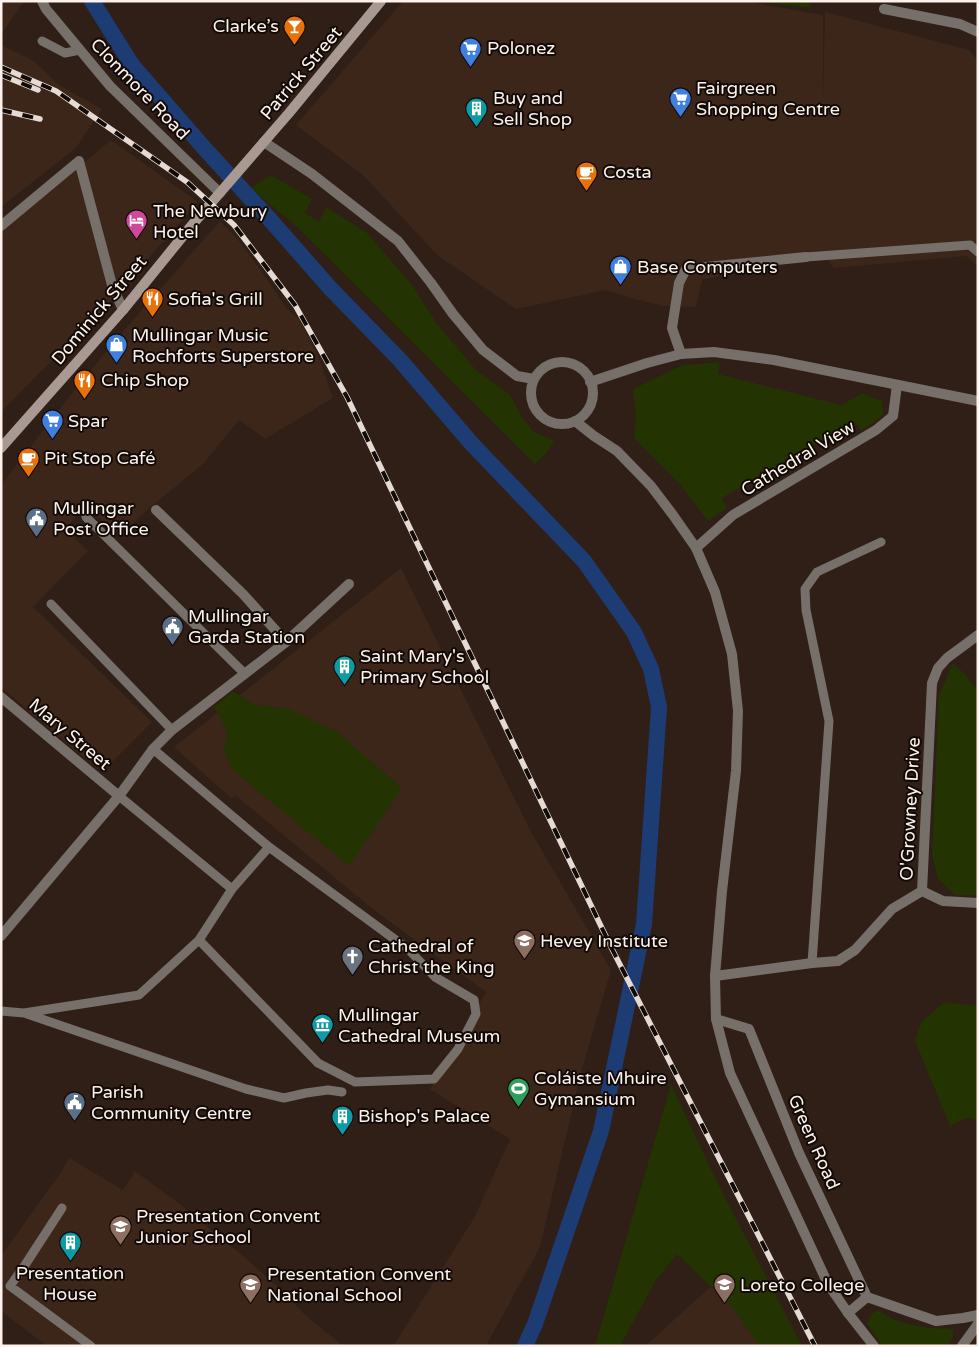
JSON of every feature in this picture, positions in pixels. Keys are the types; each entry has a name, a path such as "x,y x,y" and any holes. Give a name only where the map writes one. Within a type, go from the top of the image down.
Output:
{"main road":[{"name":"Patrick Street","path":"264,142 381,1"},
{"name":"Dominick Street","path":"1,448 123,310 201,214 264,142"}],"street":[{"name":"Clonmore Road","path":"42,1 46,9 110,86 218,195"},
{"path":"884,9 960,24 978,32"},
{"path":"264,142 312,174 398,241 453,314 483,350 517,376 534,379"},
{"path":"1,226 79,161 112,285 123,310"},
{"path":"681,354 672,328 679,283 686,268 806,258"},
{"path":"590,382 681,354 714,352 774,360 978,402"},
{"path":"566,363 576,366 590,382 592,394 588,409 575,421 565,424 546,420 539,414 532,403 531,390 534,379 548,366 553,364 566,363"},
{"name":"Cathedral View","path":"696,548 733,515 876,430 893,416 897,385"},
{"path":"575,421 617,451 651,486 696,548 715,592 732,654 738,711 736,771 722,891 715,976 716,1019 730,1073 828,1284 874,1346"},
{"path":"156,510 243,594 286,642"},
{"path":"3,930 118,796 153,750 172,730 286,642 349,584"},
{"name":"O'Growney Drive","path":"715,976 838,961 855,950 892,909 922,890 932,684 938,668 947,658 978,635"},
{"name":"Mary Street","path":"1,697 118,796"},
{"path":"922,890 942,901 978,903"},
{"name":"Green Road","path":"716,1019 749,1029 799,1153 867,1297"},
{"path":"848,1313 867,1297 936,1321 978,1315"},
{"path":"962,1346 978,1324"}],"lane":[{"path":"42,41 65,53 80,50"},
{"path":"806,258 970,245 978,252"},
{"path":"86,517 245,674"},
{"path":"812,963 828,721 806,610 805,589 817,572 881,542"},
{"path":"51,604 172,730"},
{"path":"153,750 269,847 408,948 434,977 474,1000 476,1014 458,1048 434,1079 355,1082 318,1064 199,940"},
{"path":"118,796 232,888"},
{"path":"1,1012 24,1013 139,995 199,940 232,888 269,847"},
{"path":"24,1013 246,1089 284,1098 328,1090 342,1092"},
{"path":"62,1208 10,1286 91,1346"}],"shaded area":[{"path":"1,1 24,1 1,35"},
{"path":"403,1 744,1 823,15 823,103 825,12 969,50 978,61 978,266 966,256 834,268 821,251 702,280 696,307 663,306 606,290 516,309 437,255 363,175 296,125"},
{"path":"1,45 34,61 59,85 102,109 76,148 1,207 1,122 4,122 1,120"},
{"path":"111,140 198,202 106,306 1,412 1,231"},
{"path":"220,221 240,242 287,309 299,319 319,358 333,398 265,439 239,420 203,464 146,511 120,536 85,506 65,529 88,551 33,607 152,722 104,770 81,755 1,687 1,485 68,398 124,330"},
{"name":"Hevey Institute","path":"401,568 529,828 611,970 581,1072 540,1247 486,1346 394,1345 474,1218 510,1139 430,1089 486,992 374,910 236,796 231,798 174,747"},
{"name":"Presentation Convent Junior School","path":"69,1158 123,1190 135,1171 176,1201 242,1255 285,1293 304,1314 343,1346 47,1346 1,1311 1,1256 60,1174"},
{"name":"Loreto College","path":"738,1262 774,1346 645,1346"}],"green space":[{"path":"755,1 810,1 810,8"},
{"path":"271,175 312,199 305,213 319,221 326,207 366,232 410,282 437,324 477,371 510,395 523,419 534,432 554,441 546,454 535,464 299,229 251,188"},
{"path":"720,362 718,374 841,405 862,393 882,401 883,415 861,431 855,422 722,498 727,508 708,521 678,482 634,438 636,418 633,389 683,365"},
{"path":"953,663 965,674 978,691 978,895 955,895 938,879 932,854 939,695"},
{"path":"233,691 255,705 286,708 336,731 402,788 349,866 233,770 224,751 227,731 214,707"},
{"path":"945,1002 978,1006 978,1120 967,1118 950,1126 915,1041 921,1022"},
{"path":"671,1084 716,1180 802,1346 760,1346 729,1304 677,1254 656,1280 620,1346 595,1346"},
{"path":"878,1310 909,1324 953,1330 949,1346 883,1346 867,1324 871,1314"}],"waterway":[{"path":"92,1 132,65 205,149 330,288 400,360 471,443 584,561 634,632 651,669 659,707 644,924 601,1131 535,1324 525,1346"}],"railway":[{"path":"1,67 56,91 187,182 234,225 295,305 347,397 611,947 815,1346"},
{"path":"1,75 38,90"},
{"path":"1,110 40,119"}],"place":[{"name":"Clarke’s","path":"295,45"},
{"name":"Polonez","path":"471,67"},
{"name":"Fairgreen Shopping Centre","path":"680,117"},
{"name":"Buy and Sell Shop","path":"477,127"},
{"name":"Costa","path":"587,191"},
{"name":"The Newbury Hotel","path":"137,240"},
{"name":"Base Computers","path":"621,286"},
{"name":"Sofia's Grill","path":"152,318"},
{"name":"Mullingar Music Rochforts Superstore","path":"116,364"},
{"name":"Chip Shop","path":"85,399"},
{"name":"Spar","path":"52,440"},
{"name":"Pit Stop Café","path":"28,477"},
{"name":"Mullingar Post Office","path":"37,537"},
{"name":"Mullingar Garda Station","path":"172,645"},
{"name":"Saint Mary's Primary School","path":"344,685"},
{"name":"Hevey Institute","path":"524,960"},
{"name":"Cathedral of Christ the King","path":"352,975"},
{"name":"Mullingar Cathedral Museum","path":"322,1044"},
{"name":"Coláiste Mhuire Gymansium","path":"518,1107"},
{"name":"Parish Community Centre","path":"75,1121"},
{"name":"Bishop's Palace","path":"342,1135"},
{"name":"Presentation Convent Junior School","path":"120,1245"},
{"name":"Presentation House","path":"70,1262"},
{"name":"Presentation Convent National School","path":"251,1303"},
{"name":"Loreto College","path":"724,1304"}]}
